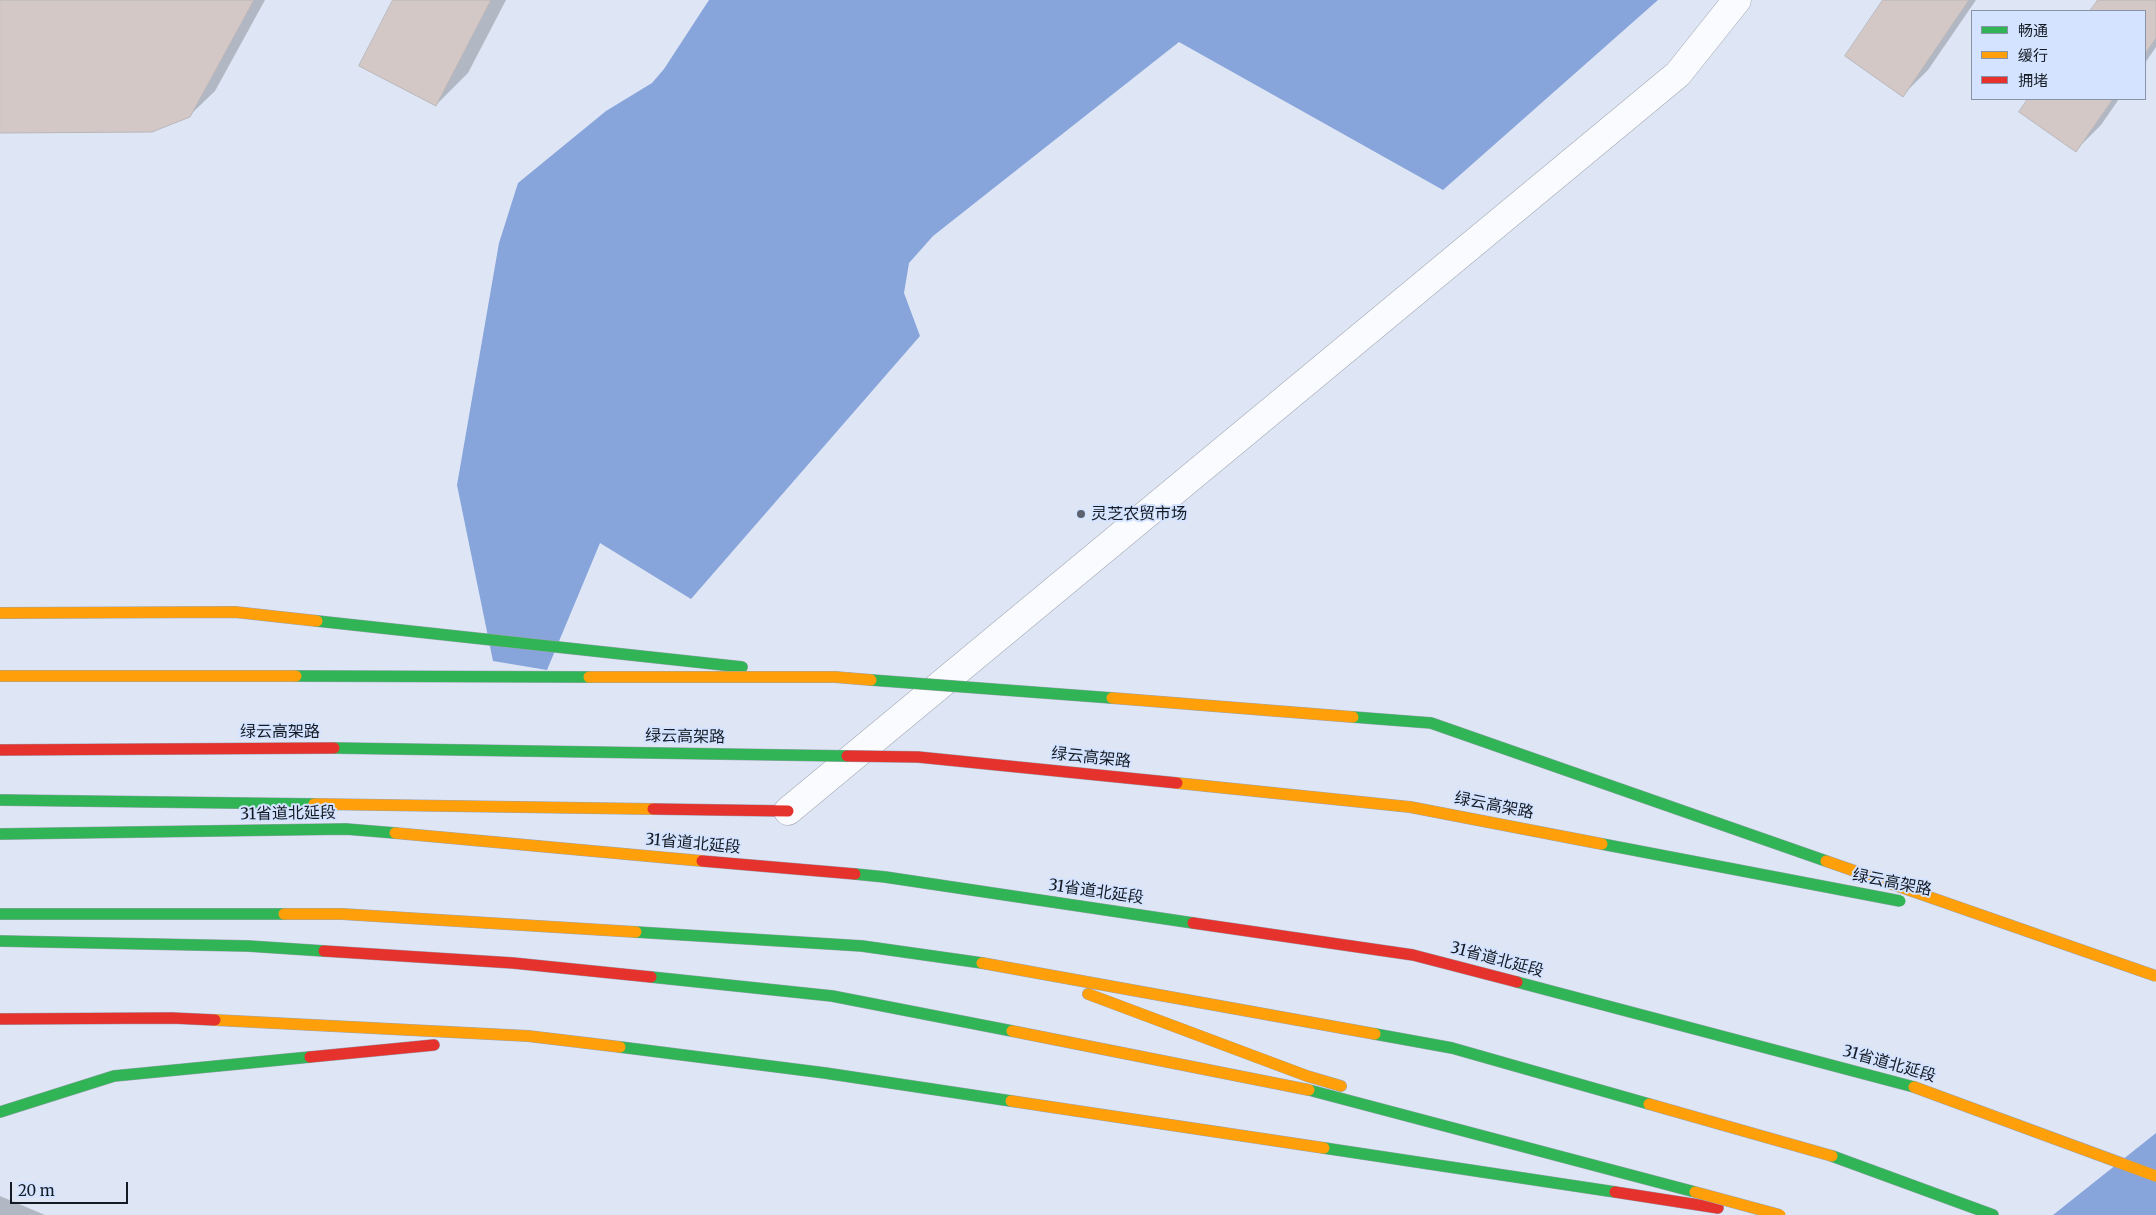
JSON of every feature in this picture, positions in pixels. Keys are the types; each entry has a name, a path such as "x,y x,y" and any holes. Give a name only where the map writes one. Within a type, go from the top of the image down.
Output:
{"main road":[{"path":"0,612 236,612 836,677 1431,723 2156,976"},
{"path":"0,676 836,677"},
{"name":"绿云高架路","path":"0,750 374,748 918,757 1410,807 1936,908 2156,982"},
{"path":"0,800 788,811"},
{"name":"31省道北延段","path":"0,834 346,829 885,877 1413,955 1907,1084 2156,1176"},
{"path":"0,914 342,914 862,946 1018,968 1452,1048 1840,1158 1993,1215"},
{"path":"0,941 248,946 513,963 832,996 1325,1093 1780,1215"},
{"path":"1018,968 1308,1076 1767,1215"},
{"path":"0,1019 172,1018 528,1036 825,1074 1763,1215"},
{"path":"0,1112 114,1076 528,1036"}],"street":[{"path":"788,811 1678,74 1737,0"}],"water":[{"path":"709,0 1658,0 1443,190 1179,42 933,236 909,263 904,293 920,336 691,599 600,543 547,670 493,661 457,485 499,243 518,183 606,111 652,83 664,69"},
{"path":"2156,1133 2156,1215 2053,1215"}],"building":[{"path":"0,0 254,0 190,117 152,132 0,133"},
{"path":"393,0 491,0 436,106 359,66"},
{"path":"1883,0 1969,0 1903,97 1845,56"},
{"path":"2098,0 2156,0 2156,38 2146,53 2146,10 2091,10"},
{"path":"2027,100 2112,100 2076,152 2019,112"}],"traffic: fast":[{"path":"317,621 742,667"},
{"path":"296,676 589,677"},
{"path":"871,680 1112,698"},
{"path":"1353,717 1431,723 1826,861"},
{"path":"334,748 847,756"},
{"path":"0,800 314,804"},
{"path":"0,834 346,829 395,833"},
{"path":"1602,844 1900,901"},
{"path":"855,874 1193,923"},
{"path":"0,914 284,914"},
{"path":"636,932 862,946 982,963"},
{"path":"0,941 248,946 324,951"},
{"path":"651,977 832,996 1012,1031"},
{"path":"1517,982 1914,1087"},
{"path":"1375,1034 1452,1048 1649,1104"},
{"path":"620,1047 825,1073 1011,1101"},
{"path":"0,1112 114,1076 310,1057"},
{"path":"1309,1090 1695,1192"},
{"path":"1324,1148 1615,1192"},
{"path":"1832,1156 1993,1215"}],"traffic: slow":[{"path":"0,613 235,612 317,621"},
{"path":"0,676 296,676"},
{"path":"589,677 835,677 871,680"},
{"path":"1112,698 1353,717"},
{"path":"1177,783 1410,807 1602,844"},
{"path":"314,804 653,809"},
{"path":"395,833 702,861"},
{"path":"1826,861 2156,976"},
{"path":"284,914 342,914 636,932"},
{"path":"982,963 1375,1034"},
{"path":"1088,994 1307,1076 1341,1086"},
{"path":"215,1020 528,1036 620,1047"},
{"path":"1012,1031 1309,1090"},
{"path":"1914,1087 2156,1176"},
{"path":"1011,1101 1324,1148"},
{"path":"1649,1104 1832,1156"},
{"path":"1695,1192 1780,1215"}],"traffic: jam":[{"path":"0,750 334,748"},
{"path":"847,756 918,757 1177,783"},
{"path":"653,809 788,811"},
{"path":"702,861 855,874"},
{"path":"1193,923 1413,955 1517,982"},
{"path":"324,951 513,963 651,977"},
{"path":"0,1019 172,1018 215,1020"},
{"path":"310,1057 434,1045"},
{"path":"1615,1192 1718,1208"}],"place":[{"name":"灵芝农贸市场","path":"1081,514"}]}
